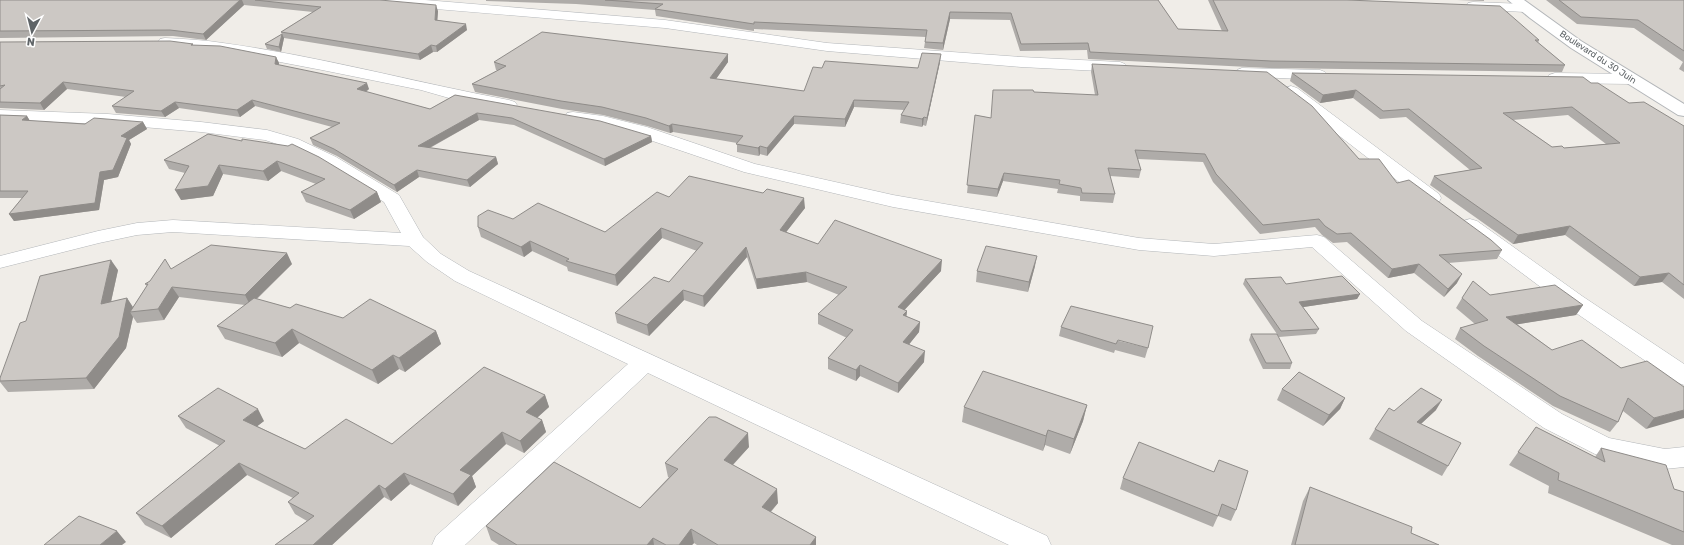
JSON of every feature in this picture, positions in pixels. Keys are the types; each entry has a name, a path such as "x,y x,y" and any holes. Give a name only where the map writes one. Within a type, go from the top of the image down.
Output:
{"street":[{"path":"376,0 665,24 834,48 1021,62 1137,68"},
{"path":"1462,6 1520,4"},
{"name":"Boulevard du 30 Juin","path":"1520,4 1631,79 1684,111"},
{"path":"150,42 173,42 222,47 322,64 423,86 456,95 524,108"},
{"path":"1230,72 1331,75"},
{"path":"1269,74 1453,213 1574,301 1684,376"},
{"path":"1544,78 1631,79"},
{"path":"554,114 603,121 641,131 750,168 885,199 1138,244 1214,250 1317,241 1414,326 1553,422 1604,447 1664,459 1684,457"},
{"path":"0,115 108,119 201,127 267,135 292,143 330,161 392,199 415,240 434,258 462,276 1037,545"},
{"path":"0,262 137,229 173,226 415,240"},
{"path":"446,545 645,362"}],"building":[{"path":"0,0 240,0 203,34 170,30 0,31"},
{"path":"255,0 380,0 436,5 435,20 466,24 436,46 431,45 418,54 281,32 321,7"},
{"path":"605,0 1158,0 1178,29 1228,31 1213,0 1347,0 1500,6 1539,40 1535,40 1565,65 1271,61 1090,52 1088,43 1021,44 1011,13 950,12 943,43 925,42 927,30 754,22 754,24 655,9 663,4"},
{"path":"1559,0 1684,0 1684,51 1638,20 1581,17"},
{"path":"542,32 728,54 710,78 804,91 813,67 822,68 825,61 918,68 922,53 941,54 927,118 924,117 922,119 901,115 909,102 854,100 845,119 794,116 767,148 760,146 758,148 736,144 743,136 672,124 669,126 646,118 602,107 561,101 472,84 506,66 494,62"},
{"path":"282,34 279,47 265,44"},
{"path":"170,41 193,44 191,45 220,46 276,57 275,64 367,83 357,89 430,109 455,95 600,121 651,136 604,159 512,118 477,113 418,146 496,157 467,180 417,170 394,185 334,149 310,138 340,123 252,100 237,110 175,102 161,111 112,106 134,91 63,82 40,103 0,102 0,89 5,85 0,86 0,42"},
{"path":"1092,64 1267,72 1312,106 1359,159 1379,159 1397,183 1409,180 1491,240 1502,250 1439,255 1462,274 1448,289 1419,264 1392,269 1351,233 1337,234 1325,226 1319,219 1263,225 1216,174 1205,154 1135,150 1141,170 1108,168 1115,194 1082,193 1081,188 1059,184 1060,180 1004,173 998,189 967,185 975,115 991,118 993,90 1033,90 1034,92 1098,95"},
{"path":"1292,73 1583,77 1591,83 1598,83 1629,103 1644,102 1684,126 1684,285 1669,273 1640,277 1570,226 1518,235 1434,176 1482,168 1409,109 1383,111 1356,90 1323,95","holes":["1572,107 1620,143 1564,148 1562,146 1552,147 1503,113"]},
{"path":"0,115 27,116 22,120 85,124 94,118 143,122 121,136 127,138 113,170 100,172 95,203 9,214 28,191 0,191"},
{"path":"208,134 242,141 242,139 288,146 292,144 319,157 377,192 350,210 301,192 325,179 277,161 263,171 219,165 208,186 175,190 189,166 164,160"},
{"path":"689,176 763,193 767,189 804,198 780,230 818,244 835,220 942,260 898,307 907,311 903,315 920,322 903,342 925,351 898,383 860,365 856,370 828,358 853,330 818,314 847,287 806,272 756,279 746,247 703,296 683,290 647,325 615,313 654,277 669,282 703,243 661,228 615,275 566,261 569,259 530,241 521,247 478,227 478,216 488,210 513,219 538,203 605,232 657,192 669,197"},
{"path":"211,245 287,253 245,295 172,287 158,309 130,312 148,284 145,284 150,281 165,259 171,269"},
{"path":"986,246 1037,256 1029,282 977,271"},
{"path":"111,260 101,304 127,298 119,337 86,378 0,381 20,323 26,321 40,276"},
{"path":"1342,276 1360,294 1299,302 1319,329 1281,331 1245,279 1281,277 1286,284"},
{"path":"1473,281 1490,295 1555,285 1583,305 1506,317 1552,350 1582,340 1621,368 1647,361 1684,387 1684,410 1654,418 1628,398 1618,422 1560,396 1484,346 1460,328 1488,320 1462,298"},
{"path":"254,298 290,308 296,304 343,318 370,299 436,331 399,358 393,355 372,370 292,329 275,343 217,326"},
{"path":"1071,306 1153,326 1148,348 1118,340 1116,344 1061,327"},
{"path":"1251,334 1277,334 1292,363 1266,363"},
{"path":"484,367 545,395 526,412 542,420 520,441 502,432 460,470 471,475 453,494 404,473 385,489 379,485 313,545 275,545 314,516 288,502 299,493 239,463 162,526 136,513 225,441 178,416 218,388 258,409 243,420 305,449 346,419 392,444"},
{"path":"983,371 1087,405 1074,439 1048,430 1046,436 964,407"},
{"path":"1299,372 1345,398 1329,415 1282,389"},
{"path":"1421,388 1442,400 1417,422 1461,443 1448,466 1375,429 1389,408 1394,411"},
{"path":"709,417 716,417 748,433 724,460 777,489 762,507 816,537 810,545 718,545 691,529 679,545 666,545 653,538 647,545 517,545 486,526 554,462 640,508 678,469 665,463"},
{"path":"1536,427 1605,462 1601,448 1666,465 1674,489 1684,492 1684,532 1558,480 1559,473 1518,452"},
{"path":"1139,442 1214,472 1219,460 1248,471 1236,510 1222,504 1218,516 1123,478"},
{"path":"1310,487 1412,527 1411,533 1439,545 1295,545"},
{"path":"79,516 117,531 100,545 44,545"}]}
